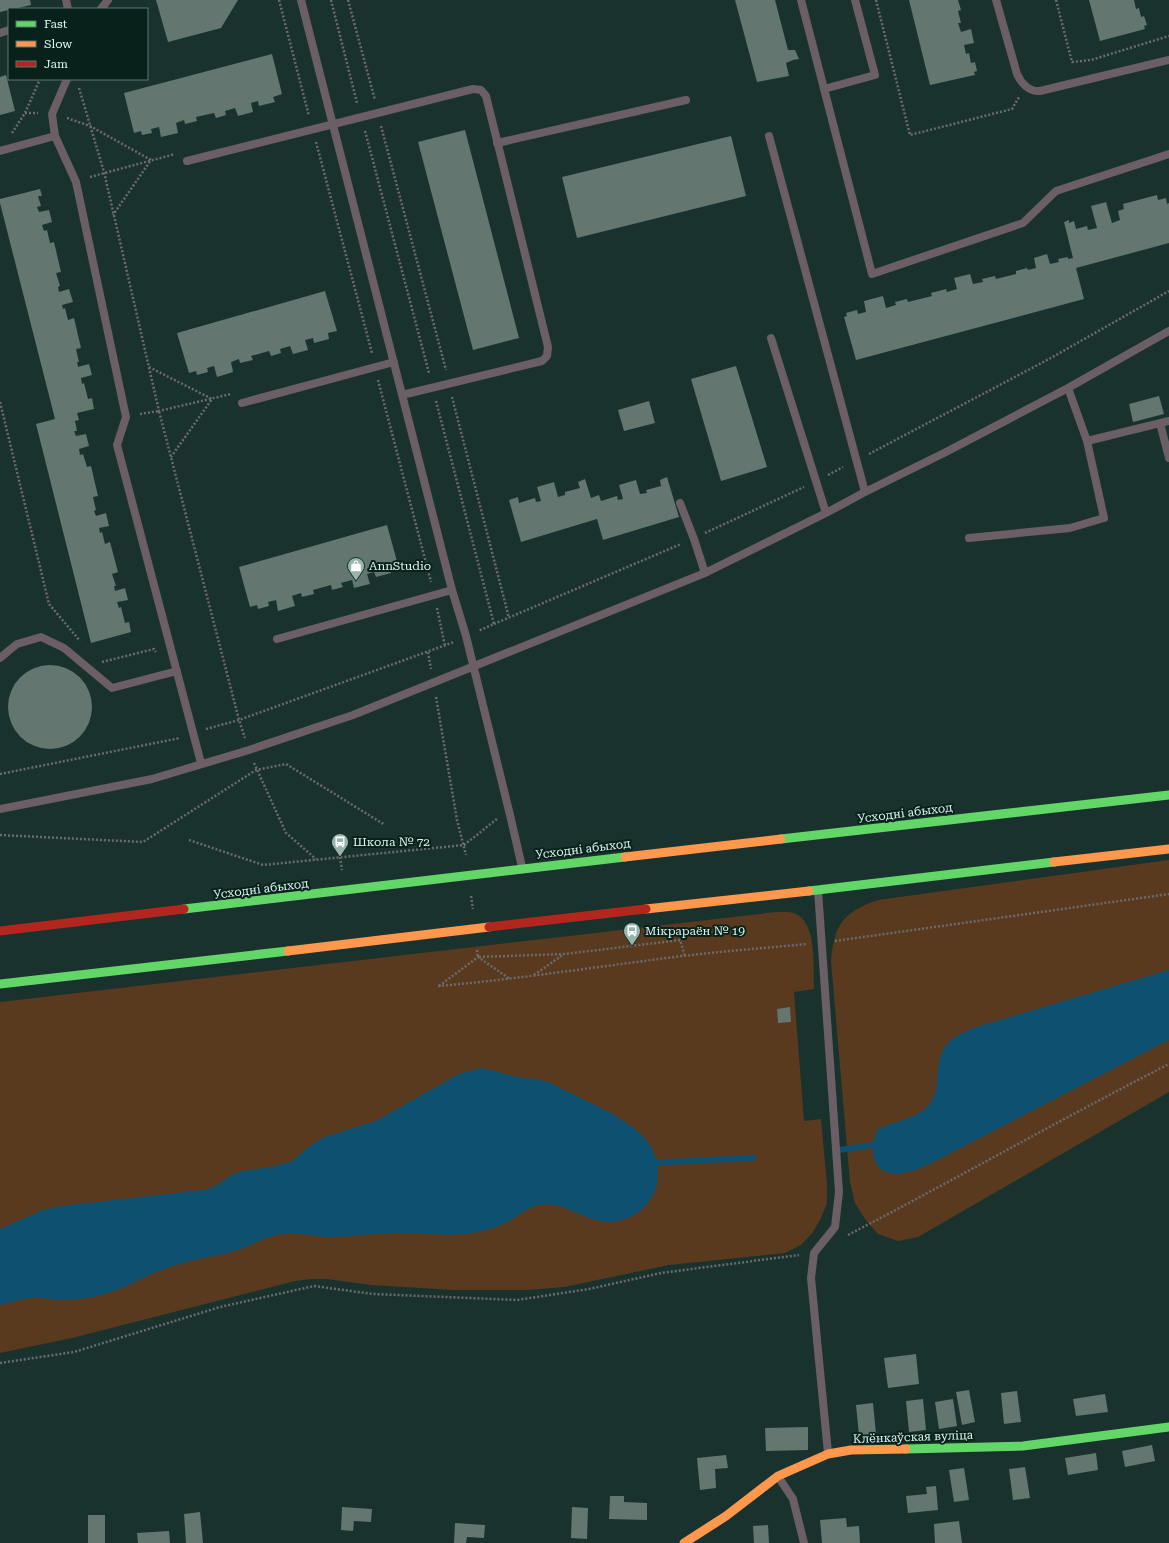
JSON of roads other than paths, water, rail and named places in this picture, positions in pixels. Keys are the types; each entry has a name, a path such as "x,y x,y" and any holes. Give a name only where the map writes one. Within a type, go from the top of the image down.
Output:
{"main road":[{"name":"Усходні абыход","path":"0,931 403,884 522,868 1169,795"},
{"path":"0,984 204,962 1169,849"},
{"name":"Клёнкаўская вуліца","path":"684,1543 726,1516 778,1476 828,1454 851,1450 1023,1446 1169,1427"}],"lane":[{"path":"102,8 108,0"},
{"path":"301,0 452,590 474,666 522,868"},
{"path":"801,0 872,274 1023,224 1056,191 1169,154"},
{"path":"824,89 875,75 855,0"},
{"path":"996,0 1013,66 1020,81 1033,90 1040,91 1169,60"},
{"path":"67,80 52,114 55,136 76,182 126,417 117,445 201,763"},
{"path":"187,161 473,88 481,90 486,96 548,347 547,356 542,360 402,395"},
{"path":"497,143 686,100"},
{"path":"0,151 55,136"},
{"path":"769,136 865,492"},
{"path":"1,807 152,779 201,763 249,750 353,715 705,573 946,452 1068,388 1169,331"},
{"path":"771,338 826,513"},
{"path":"242,402 394,362"},
{"path":"969,538 1070,528 1104,518 1087,441 1068,388"},
{"path":"1087,441 1169,421"},
{"path":"1160,423 1169,458"},
{"path":"680,503 705,573"},
{"path":"277,639 452,590"},
{"path":"0,658 17,644 41,637 64,648 112,688 177,671"},
{"path":"818,889 839,1192 835,1227 814,1253 811,1278 828,1454"},
{"path":"778,1476 793,1498 804,1543"}],"water":[{"path":"1169,970 1169,1040 928,1165 909,1172 898,1174 889,1173 882,1170 877,1165 874,1159 873,1144 878,1129 909,1118 926,1108 935,1094 941,1054 945,1047 954,1038 973,1028"},
{"path":"481,1068 517,1077 537,1079 551,1083 611,1113 635,1129 645,1139 657,1162 658,1175 656,1187 651,1199 642,1209 630,1217 616,1221 604,1222 592,1219 569,1209 545,1204 532,1207 499,1226 464,1234 445,1235 398,1233 328,1237 282,1234 238,1250 170,1267 119,1289 96,1296 65,1300 31,1298 0,1305 0,1229 43,1210 61,1206 204,1190 214,1187 232,1175 243,1171 272,1167 293,1161 307,1148 322,1138 376,1121 459,1074"}],"waterway":[{"path":"839,1150 880,1144"},
{"path":"649,1163 753,1158"}],"place":[{"name":"AnnStudio","path":"356,581"},
{"name":"Школа № 72","path":"340,857"},
{"name":"Мікрараён № 19","path":"632,946"}]}
